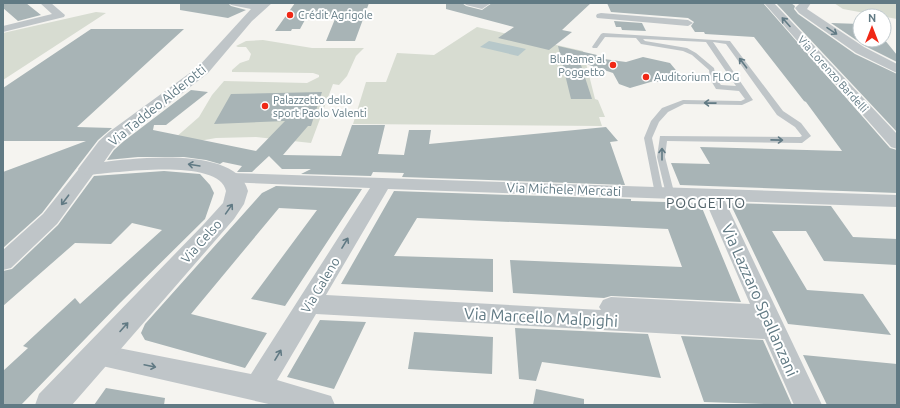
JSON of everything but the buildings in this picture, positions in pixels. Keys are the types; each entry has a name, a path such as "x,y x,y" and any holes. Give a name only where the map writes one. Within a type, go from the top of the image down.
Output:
{"street":[{"path":"3,29 60,15 45,3"},
{"path":"235,3 263,5"},
{"path":"469,3 482,6 486,3"},
{"path":"595,26 610,3"},
{"name":"Via Lorenzo Bardelli","path":"769,3 897,144"},
{"path":"806,3 800,8 803,11 860,50 897,69"},
{"name":"Via Taddeo Alderotti","path":"3,262 50,219 106,145 198,75 240,25 263,5"},
{"path":"601,16 688,23"},
{"path":"88,169 189,164 211,169 230,178"},
{"name":"Via Michele Mercati","path":"230,178 382,182 897,201"},
{"name":"Via Celso","path":"51,405 98,356 225,214 237,194 235,185 230,178"},
{"name":"Via Galeno","path":"258,388 382,182"},
{"name":"Via Lazzaro Spallanzani","path":"712,194 808,405"},
{"name":"Via Marcello Malpighi","path":"312,298 771,322"},
{"path":"98,356 258,388 321,405"}],"lane":[{"path":"595,46 603,35 728,42 780,113 798,125 807,136 802,140 663,138 661,157 664,192"},
{"path":"637,36 643,43 685,49 694,54 712,69 713,79 719,87 741,89"},
{"path":"664,192 648,138 655,121 665,110 683,102 742,103 749,100 708,40"}],"shaded area":[{"path":"834,3 897,3 897,19 892,18 892,8 852,8 852,11 843,9"},
{"path":"96,12 106,13 3,80 3,33"},
{"path":"477,27 583,51 595,99 598,100 605,117 599,117 602,126 353,124 366,82 386,82 397,53 434,55"},
{"name":"Palazzetto dello sport Paolo Valenti","path":"263,40 312,48 364,48 356,56 347,76 339,85 333,84 311,143 256,137 216,138 199,141 175,138 199,117 212,95 224,81 307,83 319,77 319,75 313,73 232,72 232,70 240,63 249,60 251,54 246,47 236,46 246,41"},
{"path":"489,41 526,49 518,56 480,47"}],"place":[{"name":"Crédit Agrigole","path":"290,15"},
{"name":"BluRame al Poggetto","path":"613,65"},
{"name":"Auditorium FLOG","path":"646,77"},
{"name":"Palazzetto dello sport Paolo Valenti","path":"265,106"}],"district":[{"name":"POGGETTO","path":"706,203"}]}
